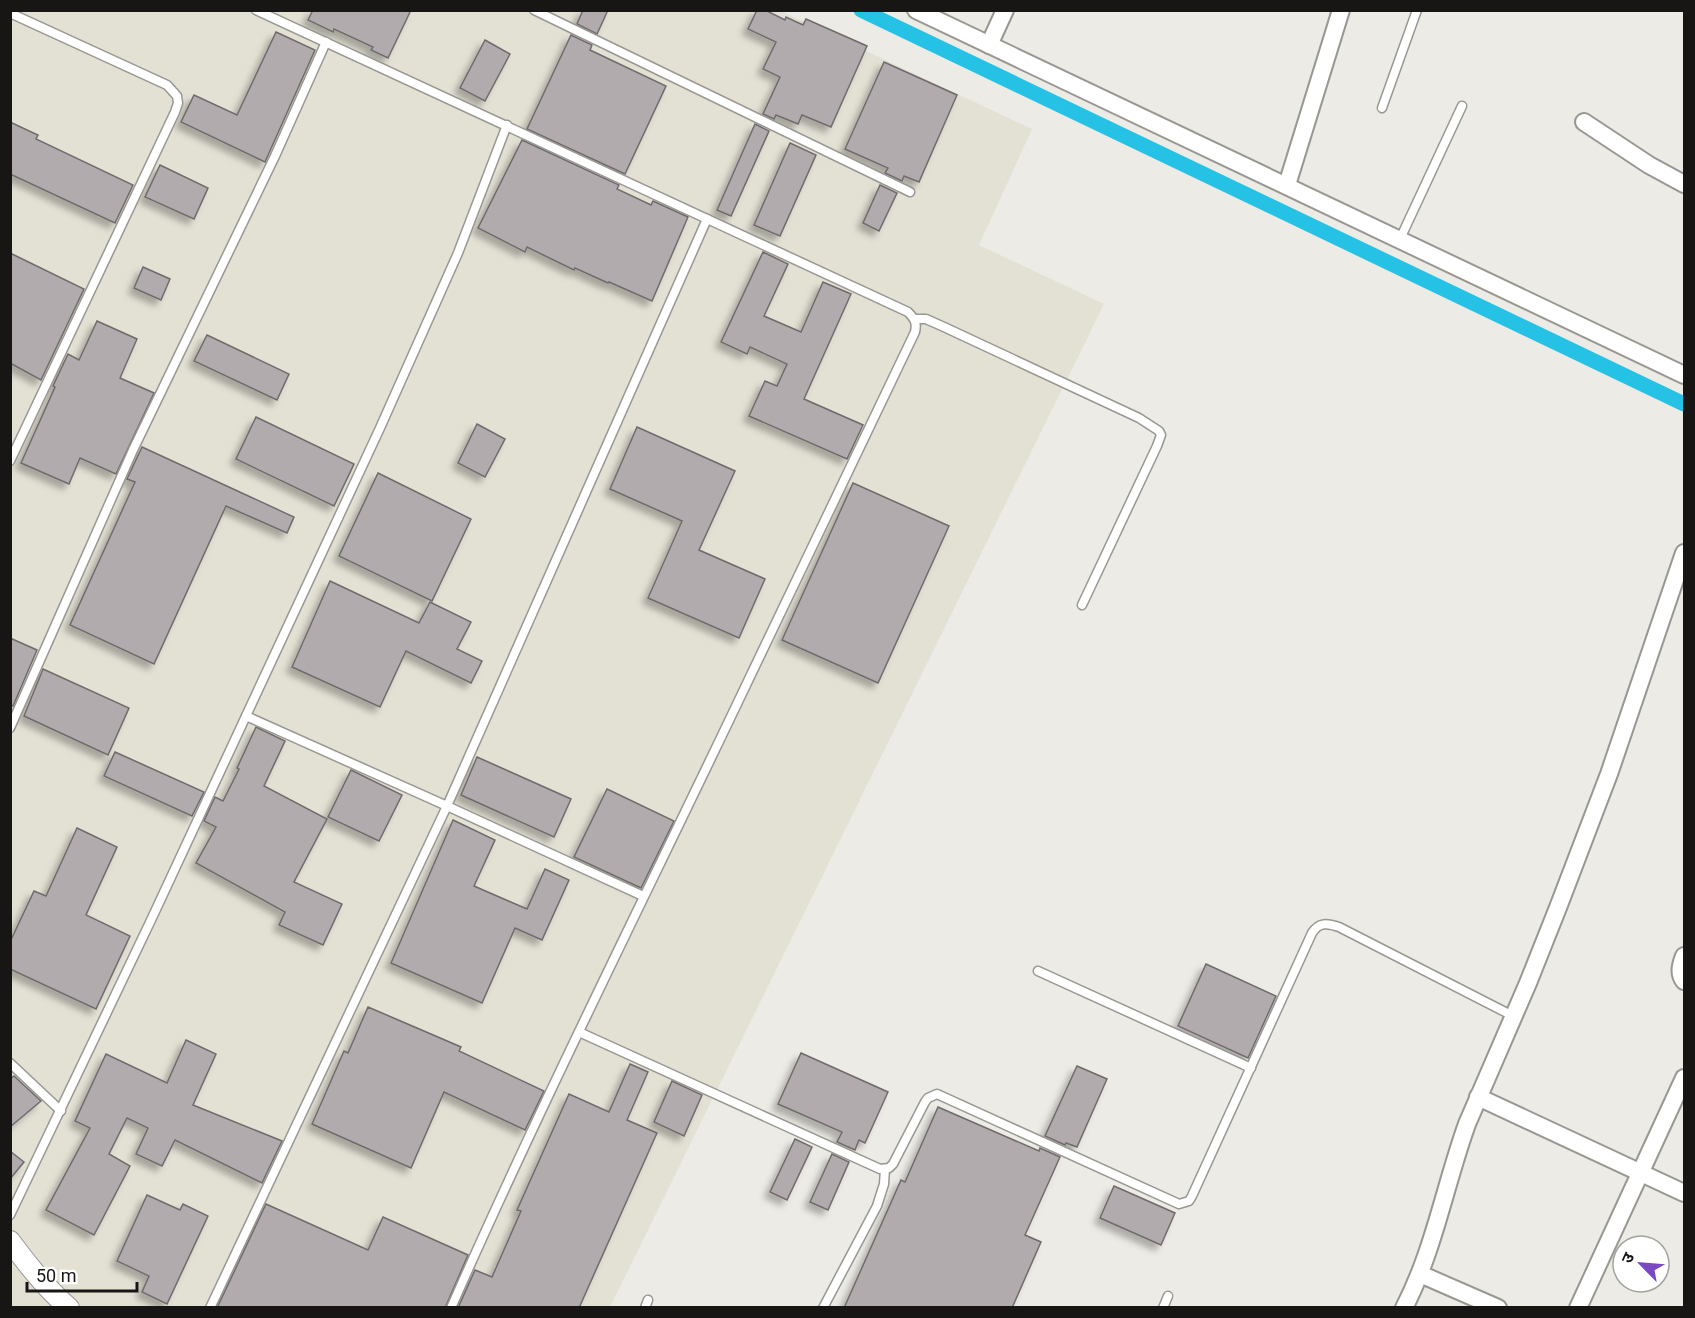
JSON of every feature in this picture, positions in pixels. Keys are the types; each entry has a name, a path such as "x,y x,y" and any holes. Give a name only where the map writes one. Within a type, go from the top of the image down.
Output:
{"street":[{"path":"916,10 1400,238 1684,375"},
{"path":"989,45 1005,10"},
{"path":"1287,185 1341,10"},
{"path":"1584,122 1649,165 1684,184"},
{"path":"1404,1308 1430,1249 1459,1148 1478,1097 1549,932 1609,774 1684,553"},
{"path":"1684,956 1680,972 1684,981"},
{"path":"1578,1308 1684,1078"},
{"path":"1478,1097 1684,1193"},
{"path":"10,1241 49,1289 69,1308"},
{"path":"1420,1274 1498,1308"}],"lane":[{"path":"256,10 908,312 915,319 916,325 915,332 510,1176 451,1308"},
{"path":"534,10 910,192"},
{"path":"1382,108 1417,10"},
{"path":"10,13 166,85 177,96 178,103 10,462"},
{"path":"10,728 14,711 134,450 275,156 326,42"},
{"path":"1400,238 1462,106"},
{"path":"10,1215 61,1111 380,428 458,253 507,125"},
{"path":"210,1308 447,806 707,219"},
{"path":"915,319 926,319 944,327 1139,418 1159,430 1161,435 1157,446 1082,605"},
{"path":"246,716 643,896"},
{"path":"579,1032 869,1164 885,1169 893,1164 928,1098 937,1094 1174,1202 1184,1203 1192,1196 1316,926 1330,924 1339,927 1513,1016"},
{"path":"1038,971 1251,1068"},
{"path":"10,1063 61,1111"},
{"path":"823,1308 877,1206 884,1184 885,1169"},
{"path":"1162,1308 1168,1296"}],"shaded area":[{"path":"10,11 781,11 1032,129 979,245 1104,304 610,1307 11,1307"}],"building":[{"path":"313,10 411,10 388,58 371,50 373,47 308,20"},
{"path":"583,10 608,10 597,34 577,24"},
{"path":"757,10 765,10 785,20 786,17 803,25 806,19 867,46 831,127 802,115 798,124 776,115 774,119 763,114 780,77 763,69 776,42 748,29"},
{"path":"276,32 315,50 265,162 181,122 194,95 237,115"},
{"path":"571,35 592,45 590,50 666,86 625,174 527,129"},
{"path":"485,40 510,54 485,101 460,88"},
{"path":"884,62 957,95 919,182 904,176 902,181 885,173 888,168 845,149"},
{"path":"10,122 38,135 36,139 133,185 115,223 10,174"},
{"path":"755,124 769,131 731,216 717,210"},
{"path":"522,140 619,185 617,189 651,205 653,201 688,217 652,301 575,268 574,270 527,247 525,252 478,228"},
{"path":"790,143 816,155 780,236 754,225"},
{"path":"160,165 208,188 194,219 145,197"},
{"path":"880,185 897,193 879,231 863,223"},
{"path":"763,252 788,264 764,316 801,332 823,282 851,294 804,399 863,425 847,459 749,416 765,381 777,386 787,364 750,347 747,354 721,342"},
{"path":"10,253 84,289 41,380 10,363"},
{"path":"143,267 170,279 161,300 134,288"},
{"path":"97,321 137,339 120,378 154,393 116,474 80,458 69,484 21,463 68,354 79,360"},
{"path":"207,335 289,374 277,400 194,361"},
{"path":"256,417 354,464 334,506 236,459"},
{"path":"477,424 505,439 485,477 458,463"},
{"path":"637,427 735,471 699,550 765,579 739,638 648,598 682,521 610,489"},
{"path":"142,447 294,517 287,533 226,506 154,664 70,625 135,482 127,479"},
{"path":"378,473 471,519 432,601 339,556"},
{"path":"853,483 949,526 878,683 782,640"},
{"path":"330,581 419,623 430,602 471,622 457,649 482,661 471,683 406,651 380,707 292,667"},
{"path":"10,638 37,650 13,706 10,705"},
{"path":"43,669 129,708 108,755 24,716"},
{"path":"256,727 285,741 264,786 327,819 294,882 342,904 323,945 279,925 285,912 196,863 216,827 204,821 215,797 223,801"},
{"path":"115,752 204,792 192,816 104,776"},
{"path":"477,757 571,799 554,837 461,795"},
{"path":"351,770 402,795 379,841 328,817"},
{"path":"607,789 674,821 641,888 574,857"},
{"path":"453,820 495,840 474,886 527,909 545,869 569,880 542,940 515,928 482,1003 391,963"},
{"path":"77,828 117,847 86,915 130,936 96,1009 10,969 10,942 34,891 46,896"},
{"path":"1206,964 1276,996 1248,1058 1178,1026"},
{"path":"368,1007 461,1047 459,1051 544,1091 525,1130 444,1092 411,1168 312,1124 344,1051 348,1053"},
{"path":"186,1040 216,1054 193,1105 282,1141 262,1183 175,1140 162,1166 136,1154 148,1128 127,1118 109,1154 130,1166 94,1235 46,1210 90,1128 75,1121 106,1054 167,1083"},
{"path":"801,1053 888,1092 865,1143 859,1140 855,1150 837,1142 842,1132 778,1104"},
{"path":"630,1064 648,1072 627,1120 657,1133 579,1308 458,1308 475,1270 492,1277 521,1211 517,1210 569,1094 609,1112"},
{"path":"1077,1066 1107,1079 1077,1147 1066,1143 1065,1145 1045,1136"},
{"path":"14,1076 41,1101 10,1127 10,1079"},
{"path":"672,1081 702,1095 684,1136 654,1122"},
{"path":"938,1107 1039,1151 1040,1148 1060,1157 1025,1235 1041,1242 1012,1308 844,1308 901,1180 905,1182"},
{"path":"795,1139 812,1147 787,1200 770,1192"},
{"path":"10,1151 24,1162 10,1179"},
{"path":"832,1154 849,1162 828,1210 810,1202"},
{"path":"1114,1186 1175,1213 1161,1245 1100,1218"},
{"path":"147,1195 180,1210 183,1204 208,1216 167,1304 142,1292 149,1276 117,1261"},
{"path":"266,1204 368,1250 383,1217 468,1255 445,1308 217,1308"}],"waterway":[{"path":"861,10 1684,404"}]}
